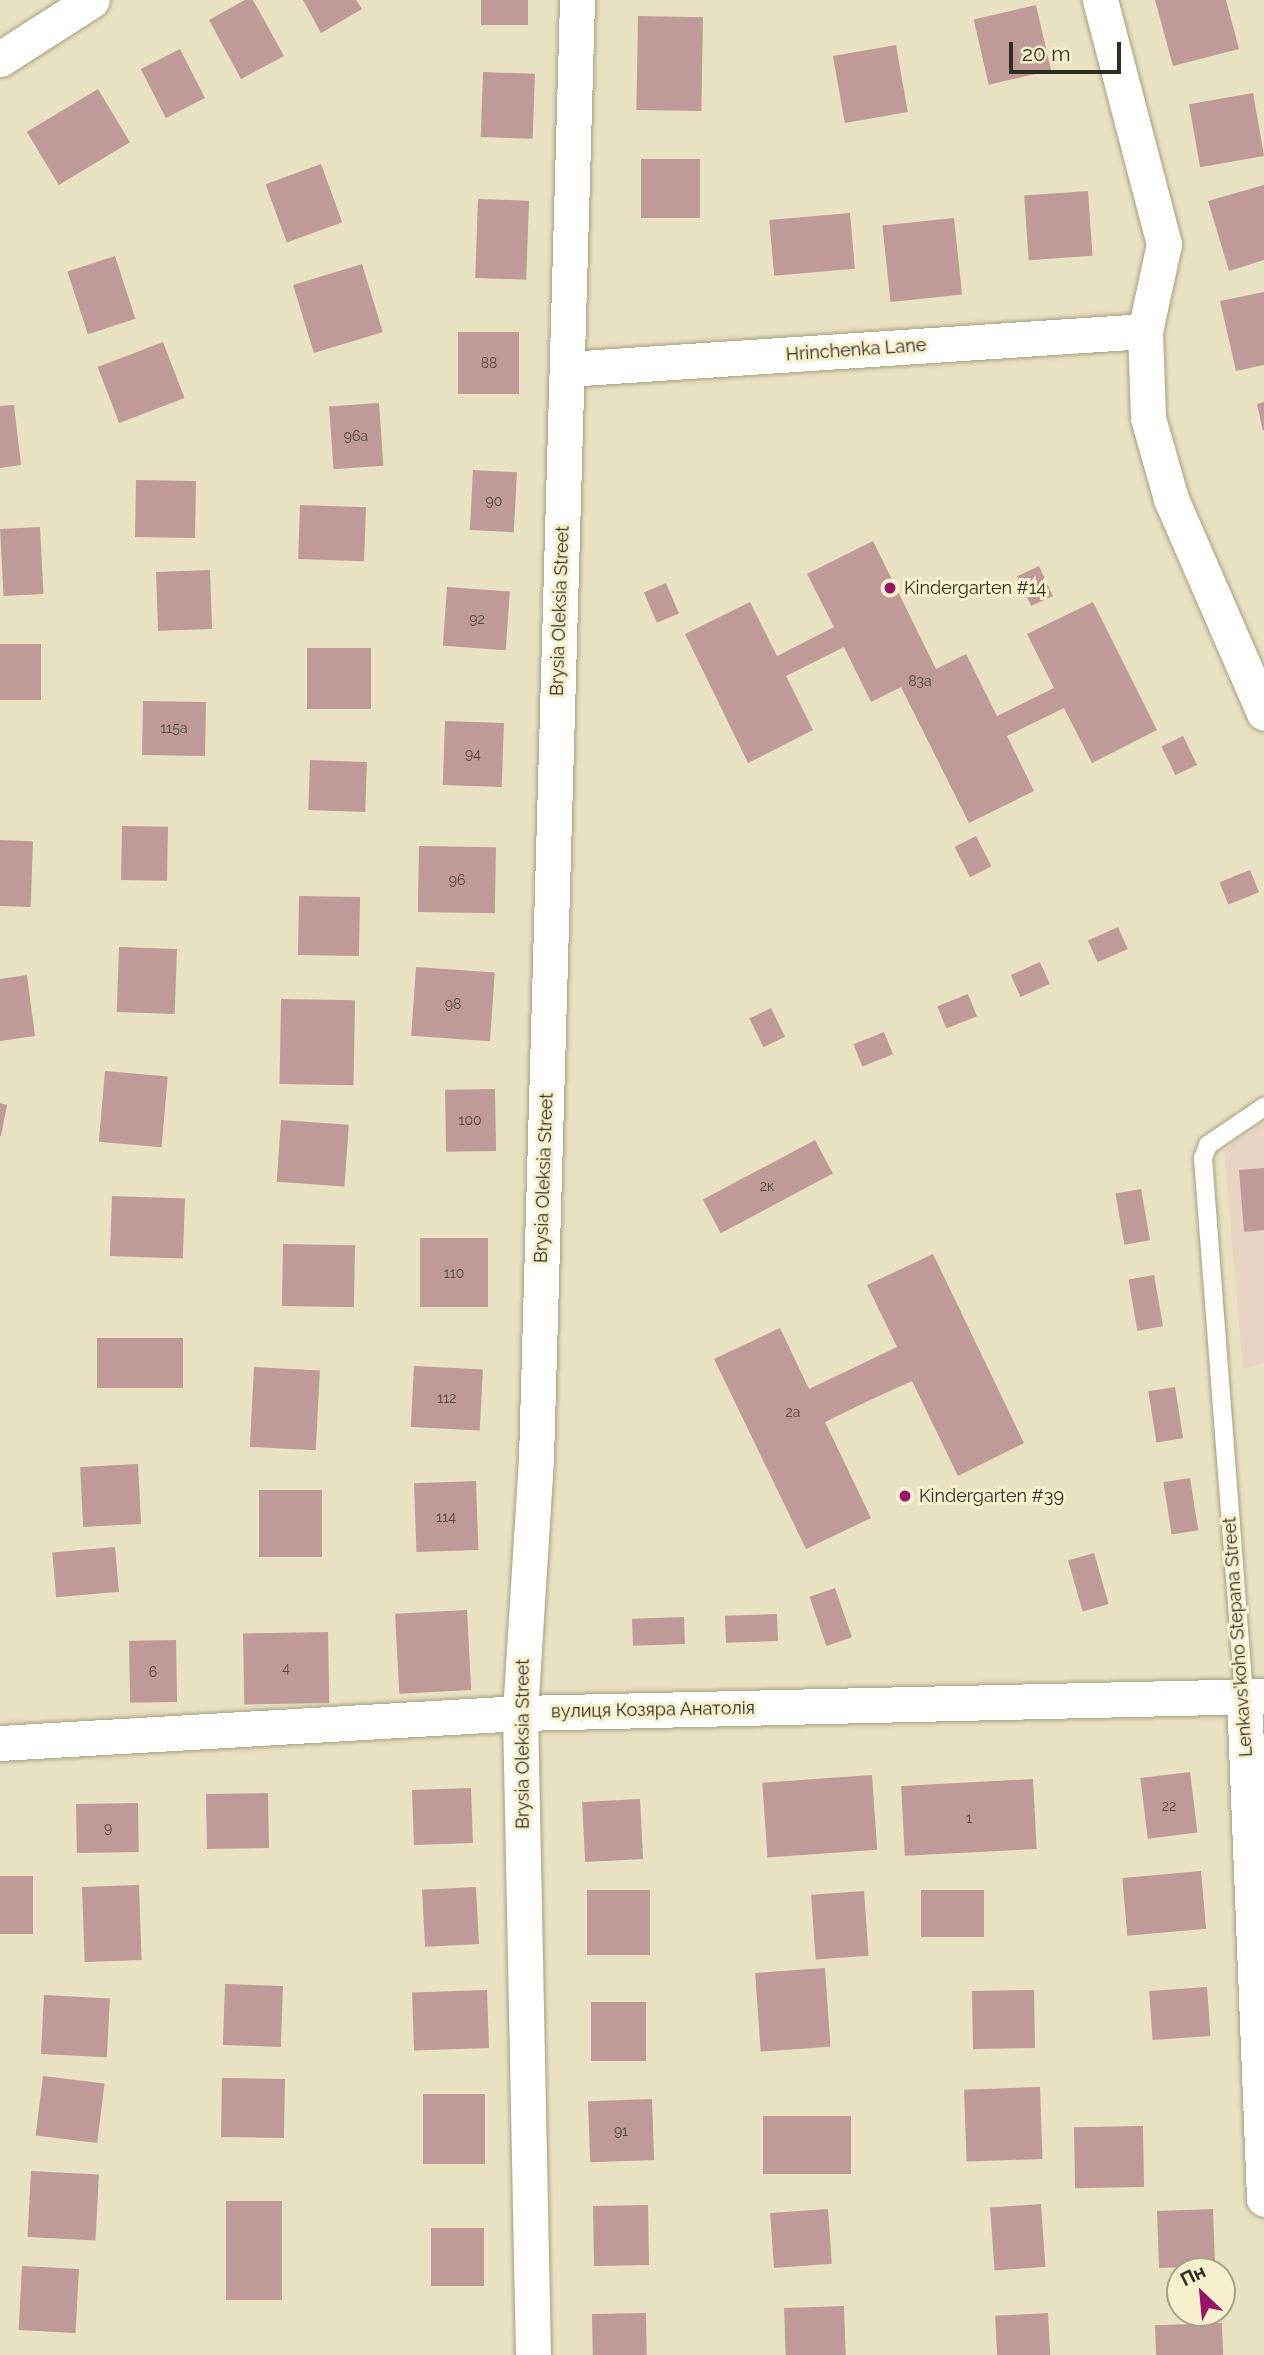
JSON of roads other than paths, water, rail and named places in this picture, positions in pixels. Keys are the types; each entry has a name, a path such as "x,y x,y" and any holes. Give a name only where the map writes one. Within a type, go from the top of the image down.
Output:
{"street":[{"path":"0,59 92,0"},
{"name":"Brysia Oleksia Street","path":"533,2355 520,1713 536,1459 577,0"},
{"path":"1100,0 1164,244 1145,331 1148,418 1171,499 1264,713"},
{"name":"Hrinchenka Lane","path":"567,369 1145,331"},
{"name":"вулиця Козяра Анатолія","path":"0,1743 520,1713 1254,1696"},
{"name":"Lenkavsʹkoho Stepana Street","path":"1254,1696 1264,2199"}],"lane":[{"name":"Lenkavsʹkoho Stepana Street","path":"1254,1696 1203,1158 1208,1145 1264,1107"}],"place":[{"name":"Kindergarten #14","path":"890,588"},
{"name":"Kindergarten #39","path":"905,1496"}]}
